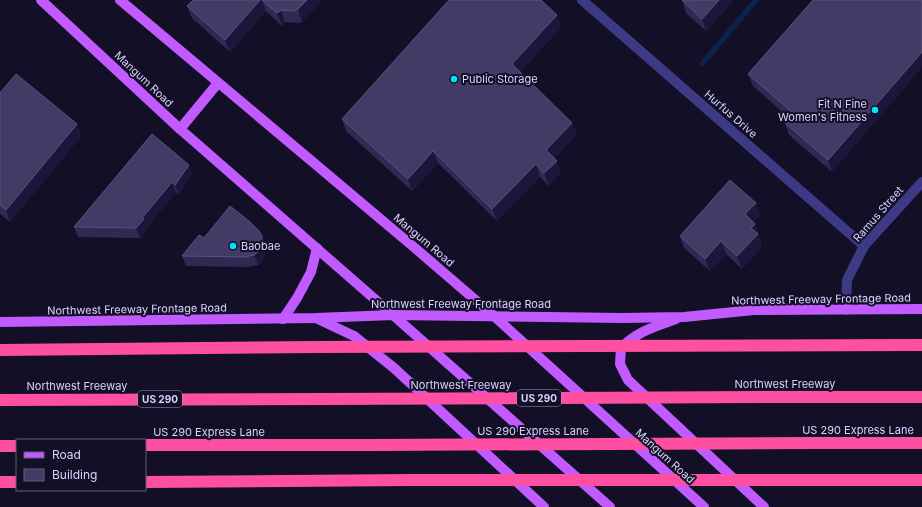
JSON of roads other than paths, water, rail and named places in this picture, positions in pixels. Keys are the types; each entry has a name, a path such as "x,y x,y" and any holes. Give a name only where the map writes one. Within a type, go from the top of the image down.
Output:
{"highway":[{"path":"0,350 319,347 922,345"},
{"name":"Northwest Freeway","path":"0,400 922,397"},
{"name":"US 290 Express Lane","path":"146,445 922,443"},
{"path":"0,446 16,446"},
{"path":"146,482 412,480 922,480"},
{"path":"0,482 16,482"}],"main road":[{"name":"Mangum Road","path":"41,0 180,128 610,507"},
{"name":"Mangum Road","path":"120,0 494,316 704,507"},
{"path":"180,128 218,83"},
{"path":"282,319 297,298 311,272 317,248"},
{"name":"Northwest Freeway Frontage Road","path":"0,322 282,319 393,315 622,318 684,317 754,310 922,310"},
{"path":"684,317 641,332 631,338 621,348 620,364 628,380 764,507"},
{"path":"316,318 354,336 394,368 544,507"}],"street":[{"name":"Hurfus Drive","path":"582,0 864,246"},
{"name":"Ramus Street","path":"846,310 847,280 864,246 922,182"}],"waterway":[{"path":"702,64 756,0"}],"place":[{"name":"Public Storage","path":"454,79"},
{"name":"Fit N Fine Women's Fitness","path":"875,110"},
{"name":"Baobae","path":"233,246"}]}
